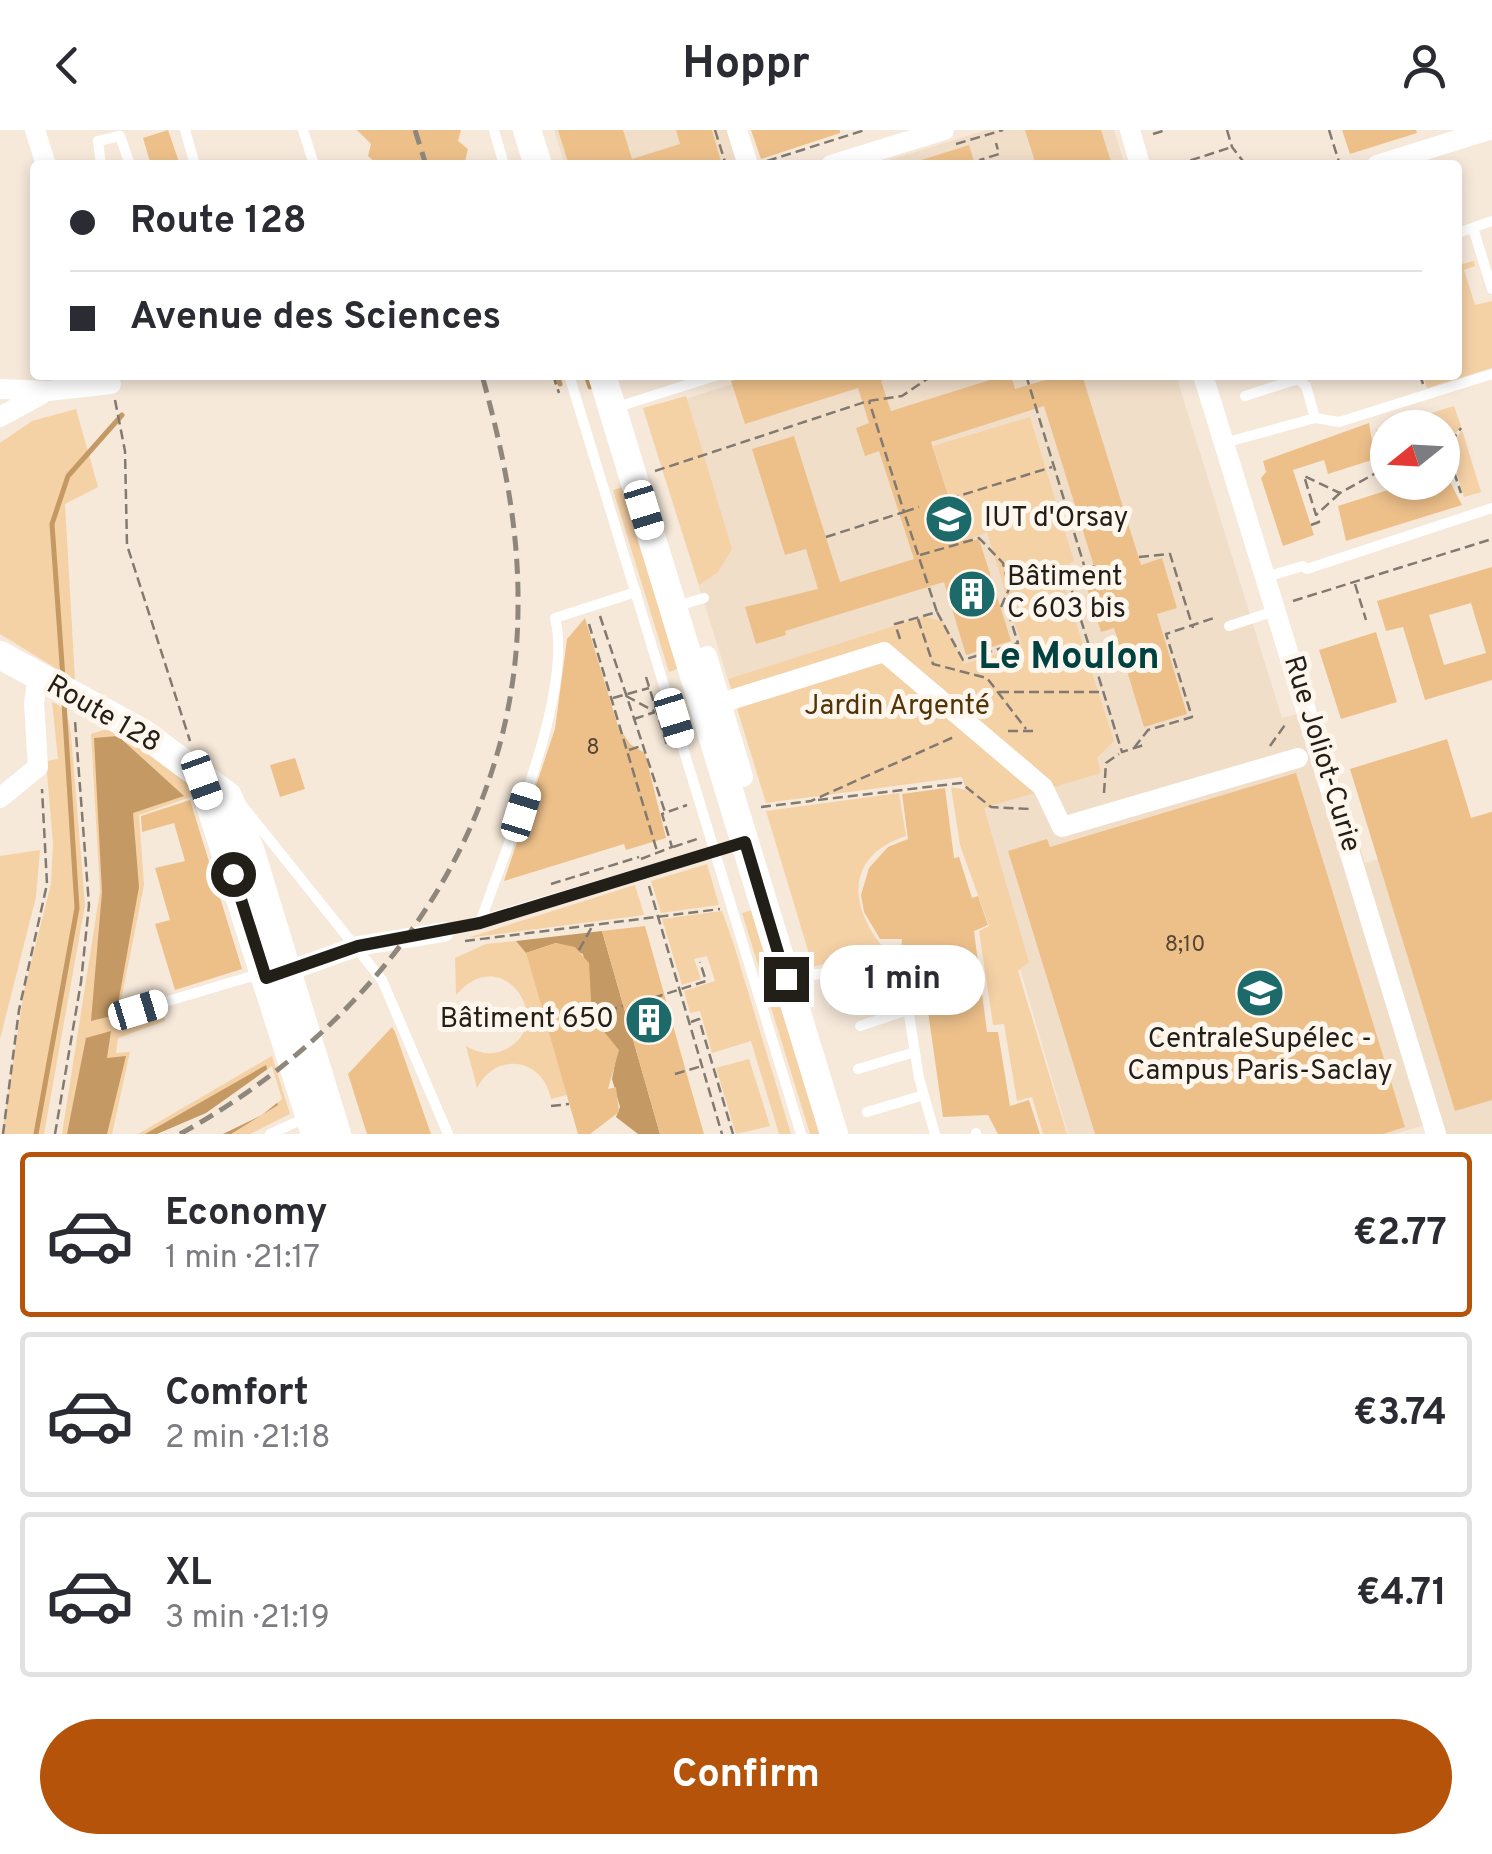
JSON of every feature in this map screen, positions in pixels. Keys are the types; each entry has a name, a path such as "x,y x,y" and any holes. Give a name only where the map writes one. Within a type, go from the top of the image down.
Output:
{"main road":[{"path":"527,130 536,160"},
{"path":"604,380 834,1134"},
{"name":"Route 128","path":"0,655 143,733 228,796"},
{"path":"202,780 337,1134"},
{"path":"228,796 241,820 312,1125"}],"street":[{"path":"35,130 44,160"},
{"path":"540,130 549,160"},
{"path":"737,130 746,160"},
{"path":"847,160 944,130"},
{"path":"1393,160 1489,130"},
{"path":"1136,134 1139,160"},
{"path":"0,389 48,391 110,380"},
{"name":"Rue Joliot-Curie","path":"1205,380 1266,577 1285,606 1436,1134"},
{"path":"0,417 48,391"},
{"path":"715,697 884,652 897,653 1043,787 1062,826 1298,758"},
{"path":"706,656 715,697 742,777"},
{"path":"0,798 38,767 34,703 38,678"},
{"path":"277,975 358,946 453,936"}],"lane":[{"path":"184,130 193,160"},
{"path":"303,130 312,160"},
{"path":"494,130 503,160"},
{"path":"100,160 98,142 108,135 120,136 128,160"},
{"path":"1462,232 1492,221"},
{"path":"1473,228 1492,290"},
{"path":"1224,443 1315,418 1339,422 1492,374"},
{"path":"571,380 801,1134"},
{"path":"612,408 702,380"},
{"path":"1244,396 1295,380"},
{"path":"1299,380 1306,386 1315,418"},
{"path":"1266,577 1303,566 1306,569 1492,508"},
{"path":"480,923 537,758 557,654 555,618 636,592"},
{"path":"674,608 704,598"},
{"path":"1225,621 1285,606"},
{"path":"228,796 245,806 382,980 448,1134"},
{"path":"453,936 480,923 745,842"},
{"path":"786,979 873,966 903,977 932,1133"},
{"path":"865,983 890,972"},
{"path":"138,1010 249,977 277,975"},
{"path":"860,1026 908,1010"},
{"path":"858,1070 915,1052"},
{"path":"867,1112 924,1095"},
{"path":"270,1134 312,1125"}],"path":[{"path":"715,130 724,160"},
{"path":"770,160 865,130"},
{"path":"1136,134 1166,130"},
{"path":"1227,130 1232,148 1242,160"},
{"path":"1329,130 1338,160"},
{"path":"980,160 999,154 996,143"},
{"path":"1192,160 1232,148"},
{"path":"110,380 125,452 127,545 192,746"},
{"path":"554,380 558,394"},
{"path":"649,473 868,400 902,396 926,380"},
{"path":"1028,380 1085,568"},
{"path":"868,400 936,612 963,660 961,672"},
{"path":"949,499 1054,466"},
{"path":"1311,525 1318,522 1304,476 1340,493"},
{"path":"1316,515 1340,493 1370,477"},
{"path":"826,537 919,508"},
{"path":"918,556 979,538 1004,563 1009,589 1000,607"},
{"path":"1285,606 1492,539"},
{"path":"1139,557 1170,554 1192,626"},
{"path":"1009,589 1094,566"},
{"path":"1067,574 1122,752"},
{"path":"1316,580 1320,593"},
{"path":"1355,582 1366,620"},
{"path":"963,660 1018,643 1004,599"},
{"path":"596,604 644,745 672,847"},
{"path":"584,608 658,852"},
{"path":"897,653 895,624 936,612"},
{"path":"918,618 933,664 987,678 1027,730"},
{"path":"1134,748 1148,730 1192,716 1166,634 1225,621"},
{"path":"646,673 669,749"},
{"path":"612,699 649,688"},
{"path":"998,692 1103,692"},
{"path":"54,1134 81,982 89,905 73,695"},
{"path":"625,695 658,711"},
{"path":"632,719 658,711"},
{"path":"994,732 1038,731"},
{"path":"811,801 961,734"},
{"path":"1103,780 1106,763 1122,752 1147,744"},
{"path":"627,750 644,745"},
{"path":"3,1134 19,1010 47,884 47,825 38,767"},
{"path":"762,808 962,782 991,806 1036,810 1062,826"},
{"path":"665,813 687,807 683,792"},
{"path":"538,888 697,839"},
{"path":"641,857 722,1134"},
{"path":"453,936 593,925 721,908"},
{"path":"579,950 593,925"},
{"path":"653,998 706,981 700,962"},
{"path":"593,1016 624,1006"},
{"path":"689,1022 699,1019 733,1134"},
{"path":"674,1074 702,1066"},
{"path":"551,1106 569,1104"}],"shaded area":[{"path":"554,130 727,130 736,160 563,160"},
{"path":"986,130 1114,130 1123,160 889,160"},
{"path":"745,380 1178,380 1282,718 1317,709 1365,863 1473,827 1471,818 1492,811 1492,1134 1435,1134 1431,1123 1395,1134 1068,1134 974,810 1101,773 1096,758 964,664 944,622 926,616 728,679 644,412"},
{"path":"118,736 184,796 133,813 139,887 116,1015 91,1021 102,892 94,738"},
{"path":"602,931 660,1134 638,1134 616,1117 620,1107 612,1079 617,1053 593,1015 583,954 556,943 526,953 516,941"},
{"path":"111,1031 107,1058 126,1056 107,1134 67,1134 86,1038"},
{"path":"266,1065 278,1105 231,1134 145,1134"}],"green space":[{"path":"1462,261 1474,261 1475,266 1464,270 1475,305 1492,301 1492,368 1462,377"},
{"path":"1425,380 1453,380 1427,388"},
{"path":"686,396 732,549 718,572 699,585 643,408"},
{"path":"76,409 98,487 65,504 75,680 0,634 0,443 32,421"},
{"name":"Jardin Argenté","path":"1030,417 1074,561 1059,570 1114,741 1097,758 1101,773 984,808 1029,962 1018,971 1067,1134 1043,1134 1032,1097 1017,1101 1004,1024 993,1025 979,931 989,926 960,845 951,787 966,790 962,777 766,803 728,679 925,616 944,622 964,664 1022,646 987,532 964,542 933,446"},
{"path":"1462,430 1481,492 1464,497 1460,484"},
{"path":"627,486 683,667 669,672 613,490"},
{"path":"52,702 64,711 70,730 85,905 44,1134 2,1134 24,991 51,884 53,844 46,761 58,759"},
{"path":"119,725 189,784 196,795 139,815 144,885 120,1006 159,995 165,1021 118,1038 116,1053 130,1052 112,1134 62,1134 100,891 91,734"},
{"path":"899,793 906,836 873,855 859,882 863,913 882,946 813,967 766,811"},
{"path":"40,850 36,897 0,1039 0,856"},
{"path":"707,864 719,905 661,913 651,881"},
{"path":"635,885 644,915 467,938"},
{"path":"756,909 826,1134 810,1134 742,913"},
{"path":"722,911 791,1134 779,1134 751,1041 712,1053 700,1011 690,1013 684,991 715,981 707,956 694,959 701,979 682,985 662,919"},
{"path":"516,941 526,953 567,1095 551,1099 539,1075 518,1064 495,1068 477,1088 466,1046 485,1053 504,1050 520,1038 526,1023 526,1007 519,992 507,981 491,977 474,980 456,995 455,958 486,944"},
{"path":"272,1056 290,1114 250,1134 138,1134"},
{"path":"749,1059 770,1126 736,1134 716,1068"}],"pier":[{"path":"272,1066 282,1099 262,1115 223,1134 157,1134 206,1113"}],"building":[{"path":"168,130 178,160 150,160 143,138"},
{"path":"357,130 461,130 458,141 468,149 465,160 372,160 368,156 371,144"},
{"path":"558,130 623,130 632,159 680,144 676,130 712,130 721,160 567,160"},
{"path":"751,130 840,130 840,133 761,159"},
{"path":"1025,130 1101,130 1110,160 1034,160"},
{"path":"1342,130 1416,130 1417,133 1350,154"},
{"path":"969,145 974,160 921,160"},
{"path":"883,380 891,411 990,380 1012,380 1015,389 1045,380 1084,380 1141,565 1162,558 1177,608 1157,614 1187,714 1144,727 1114,628 1101,632 1085,582 1098,579 1044,406 931,442 964,543 979,539 1011,641 966,655 944,582 785,631 786,635 756,644 745,607 818,589 806,549 785,555 752,449 794,436 840,582 914,559 879,451 865,456 856,428 869,423 858,388 745,424 731,381"},
{"path":"1369,423 1370,461 1328,474 1324,460 1293,470 1314,535 1283,546 1261,478 1266,472 1263,461"},
{"path":"1370,496 1370,500 1459,500 1462,505 1346,541 1338,506"},
{"path":"1492,567 1492,680 1425,700 1403,627 1386,631 1377,601","holes":["1471,603 1486,653 1444,665 1429,615"]},
{"path":"585,618 618,726 630,744 645,753 666,838 626,850 624,844 504,881 555,729 567,639"},
{"path":"1376,632 1397,702 1341,719 1319,650"},
{"path":"1447,739 1471,818 1492,812 1492,1100 1455,1111 1350,769"},
{"path":"295,758 305,789 280,797 270,765"},
{"path":"1296,773 1405,1127 1383,1134 1095,1134 1008,851 1047,839 1050,847"},
{"path":"945,788 954,858 959,857 972,898 978,896 988,925 974,931 987,1032 998,1032 1010,1106 1029,1100 1040,1134 998,1134 988,1115 943,1117 920,955 901,952 902,939 880,939 864,912 861,895 869,868 888,847 908,839 902,794"},
{"path":"190,800 242,969 175,990 155,924 170,920 155,868 185,861 174,823 142,832 141,816"},
{"name":"Bâtiment 650","path":"645,926 704,1134 660,1134 602,931"},
{"path":"556,943 575,947 589,963 592,1017 619,1050 608,1089 616,1087 619,1112 590,1134 578,1134 526,953"},
{"path":"392,1027 431,1134 367,1134 348,1074"}],"waterway":[{"path":"559,380 560,384"},
{"path":"588,380 590,387"},
{"path":"63,678 52,524 68,476 122,415"},
{"path":"36,1134 77,908 64,703"}],"railway":[{"path":"415,130 424,160"},
{"path":"180,1134 250,1090 315,1039 372,980 422,915 462,845 492,769 511,690 518,606 516,547 508,489 483,380"}],"place":[{"name":"IUT d'Orsay","path":"949,519"},
{"name":"Bâtiment C 603 bis","path":"972,594"},
{"name":"CentraleSupélec - Campus Paris-Saclay","path":"1260,993"},
{"name":"Bâtiment 650","path":"649,1020"}],"district":[{"name":"Le Moulon","path":"1069,658"}],"route":[{"path":"233,874 266,978 358,946 480,923 745,842 786,979"}]}
